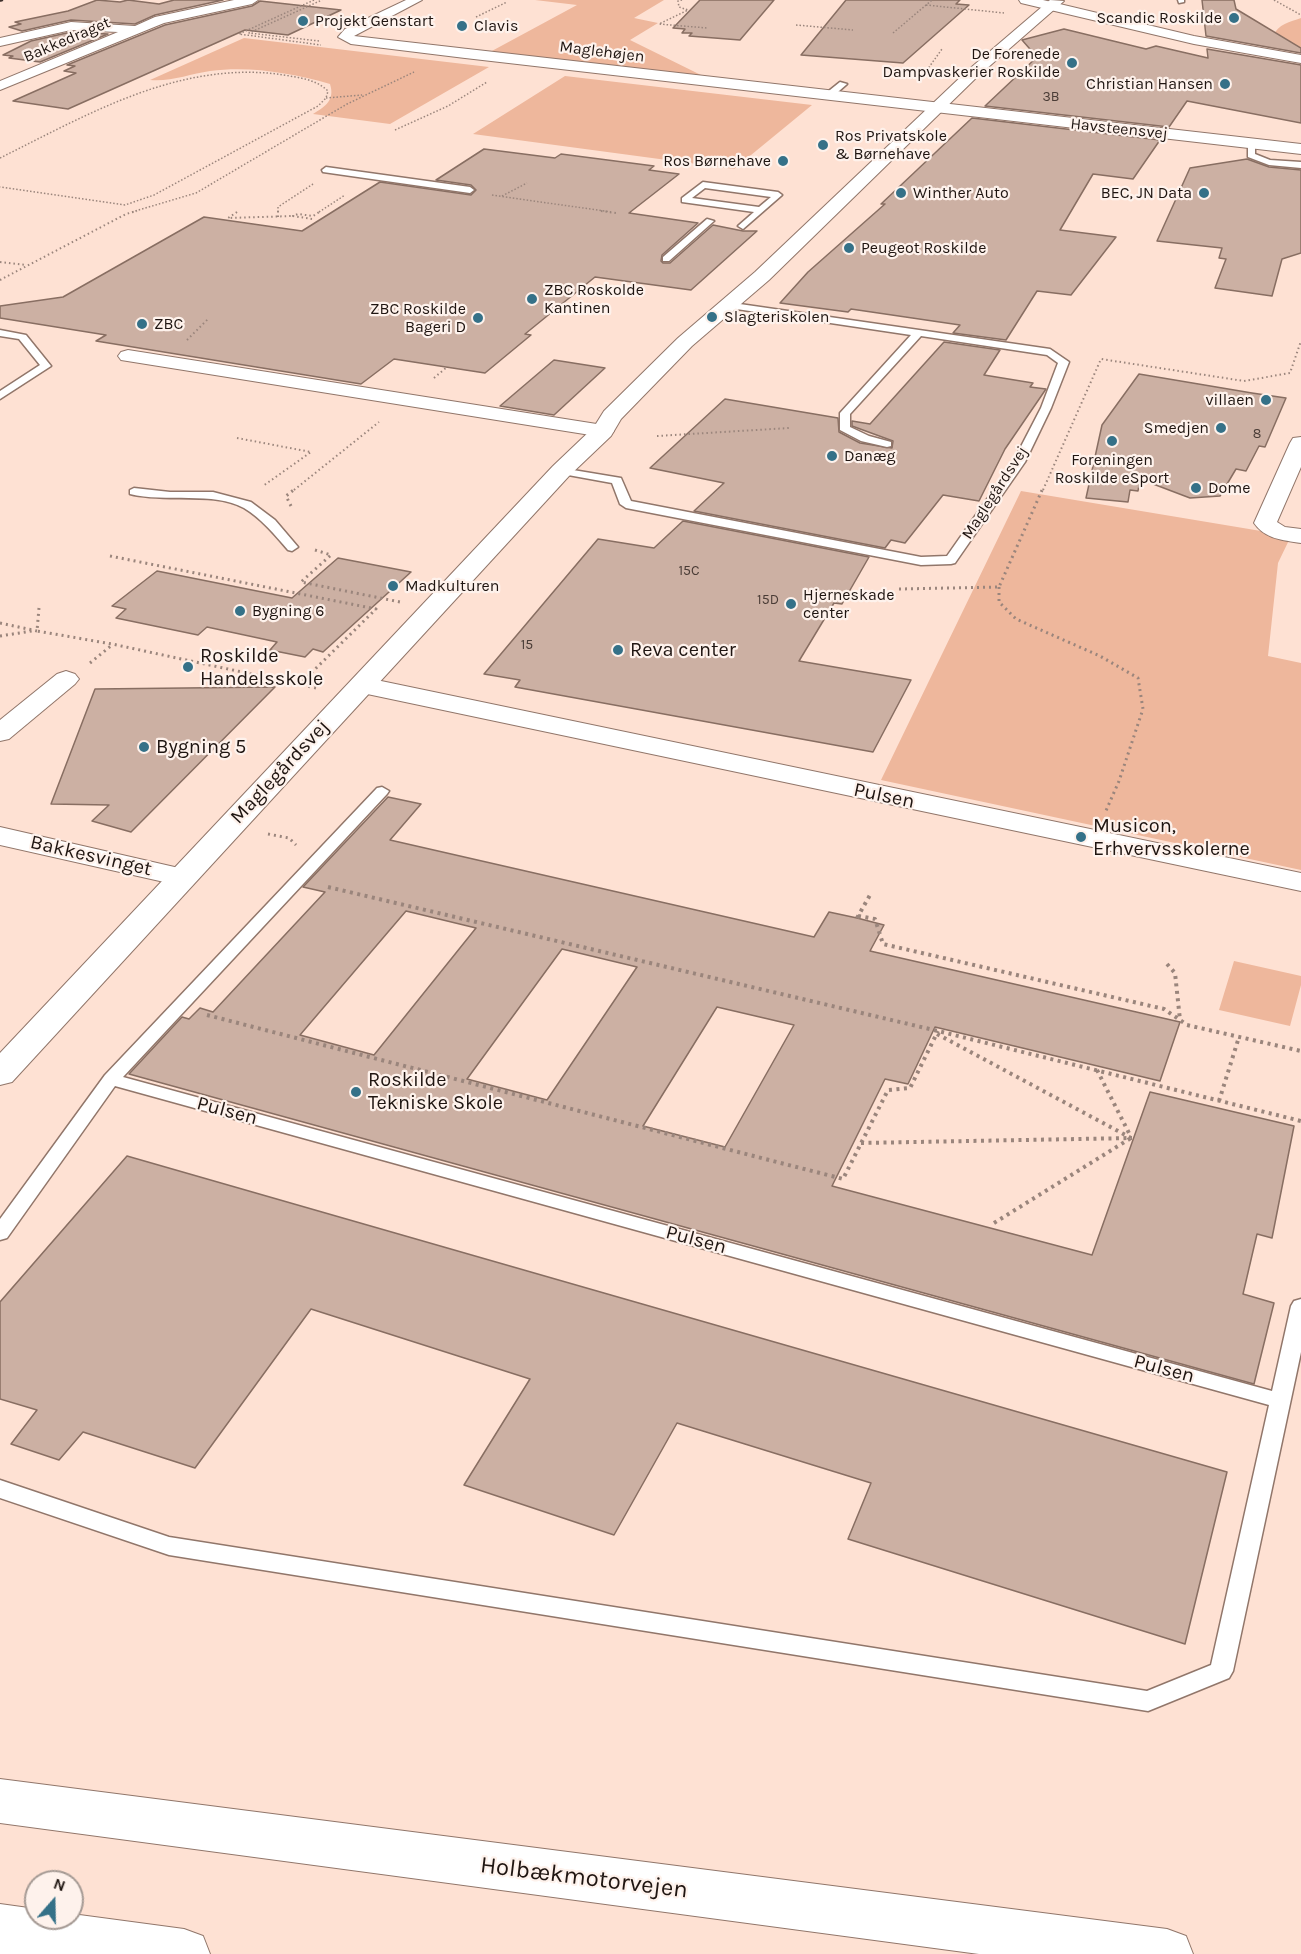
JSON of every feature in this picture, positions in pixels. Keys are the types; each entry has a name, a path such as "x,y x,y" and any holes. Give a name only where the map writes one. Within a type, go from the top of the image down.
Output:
{"main road":[{"path":"1047,4 1218,45 1301,59"},
{"name":"Maglegårdsvej","path":"0,1074 561,471 603,431 612,416 685,342 762,276 1047,4"},
{"name":"Holbækmotorvejen","path":"0,1801 1167,1954"},
{"path":"0,1929 184,1954"}],"street":[{"name":"Bakkedraget","path":"0,86 136,29 183,14 252,0"},
{"name":"Maglehøjen","path":"416,0 350,32 345,37 351,40 936,109"},
{"path":"0,42 71,26 136,29"},
{"name":"Havsteensvej","path":"936,109 1301,149"},
{"path":"128,356 603,431"},
{"path":"1301,443 1264,523 1268,528 1279,532 1301,536"},
{"path":"0,733 76,672"},
{"name":"Pulsen","path":"357,690 1301,882"},
{"name":"Bakkesvinget","path":"0,836 182,877"}],"lane":[{"path":"828,96 843,84"},
{"path":"1251,144 1251,155 1269,162 1301,165"},
{"path":"330,171 470,190"},
{"path":"743,226 778,195 703,185 686,200 761,210"},
{"path":"666,259 710,221"},
{"name":"Maglegårdsvej","path":"561,471 617,480 626,504 921,561 951,560 1019,462 1046,408 1064,362 1050,352 726,305"},
{"path":"0,333 22,338 46,366 0,396"},
{"path":"887,444 865,439 844,428 845,413 918,333"},
{"path":"134,492 170,496 213,496 247,505 271,523 292,547"},
{"path":"0,1233 111,1079 382,791"},
{"name":"Pulsen","path":"111,1079 1281,1401"},
{"path":"0,1489 169,1546 1148,1701 1221,1671 1301,1306"}],"path":[{"path":"682,0 678,1 679,7 688,10 659,24 707,28"},
{"path":"893,33 932,0"},
{"path":"1274,0 1301,15"},
{"path":"476,17 507,2"},
{"path":"926,5 1047,4"},
{"path":"796,25 854,30"},
{"path":"395,130 448,106 520,60"},
{"path":"0,280 126,214 196,193 366,95 420,70"},
{"path":"0,158 153,86 182,78 212,73 273,72 322,84 328,91 326,98 318,106 154,195 125,205 0,187"},
{"path":"326,98 366,95"},
{"path":"278,217 278,207 330,171"},
{"path":"501,197 527,183"},
{"path":"470,190 501,197 616,213"},
{"path":"125,205 126,214"},
{"path":"237,212 228,218 293,216 312,219"},
{"path":"293,216 298,214 313,216 316,213"},
{"path":"0,262 27,265"},
{"path":"1094,839 1119,781 1143,709 1138,678 1101,656 1016,619 999,602 999,587 1101,359 1244,381 1290,373 1301,341"},
{"path":"296,514 286,496 408,400"},
{"path":"657,436 789,428"},
{"path":"237,438 311,452 259,489"},
{"path":"311,541 316,550 331,555 301,582 434,609"},
{"path":"110,556 376,609 299,685"},
{"path":"899,589 999,587"},
{"path":"37,631 39,608"},
{"path":"0,623 112,644 299,685 357,690"},
{"path":"0,636 37,631"},
{"path":"76,672 112,644"},
{"path":"264,833 289,838 300,849 322,854"},
{"path":"298,880 812,999 938,1033 1301,1121"},
{"path":"870,894 858,917 875,919 883,944 1164,1009 1187,1025 1301,1051"},
{"path":"1167,964 1175,973 1180,1020"},
{"path":"178,1007 843,1179 888,1090 910,1088 938,1033"},
{"path":"938,1033 1132,1138"},
{"path":"1219,1101 1239,1037"},
{"path":"1096,1070 1132,1138"},
{"path":"861,1143 1132,1138"},
{"path":"994,1222 1132,1138"}],"shaded area":[{"path":"535,0 664,0 634,18 658,23 630,40 707,78 490,52 577,5"},
{"path":"1301,18 1301,51 1273,36 1281,26"},
{"path":"244,38 489,67 390,124 313,114 328,102 331,94 330,84 286,74 241,69 210,71 165,80 150,80"},
{"path":"565,76 812,105 734,169 473,134"},
{"path":"1021,491 1291,536 1278,563 1268,656 1301,663 1301,870 881,780"},
{"path":"1234,961 1301,976 1301,985 1290,1026 1219,1010"}],"building":[{"path":"97,0 120,2 128,0 159,4 174,0 223,0 155,15 135,24 71,20 22,31 9,27 21,24 15,22 68,11"},
{"path":"700,0 774,0 740,40 689,36 692,33 682,33 685,29 673,28"},
{"path":"846,0 960,0 956,4 969,5 903,63 801,55"},
{"path":"1202,0 1234,0 1236,9 1301,48 1301,53 1206,36"},
{"path":"260,1 341,10 288,35 245,30 68,109 13,101 76,73 64,71 75,66 67,65 165,25 252,6"},
{"path":"1064,29 1146,49 1156,46 1208,58 1207,49 1301,65 1301,123 1187,101 1169,127 985,106 1037,57 1022,40"},
{"path":"71,32 108,34 40,62 9,58 13,56 3,55 31,41"},
{"path":"972,118 1160,140 1133,179 1093,174 1060,230 1116,237 1071,295 1037,291 1006,340 953,333 960,325 851,309 848,312 780,303 808,272 885,204 881,204"},
{"path":"484,149 555,158 561,154 654,166 649,170 679,174 629,213 698,223 662,255 663,263 670,263 713,225 743,231 757,231 691,290 595,277 525,334 531,335 485,373 394,359 361,384 96,341 106,335 0,318 0,306 63,297 204,217 302,231 380,182 471,195 476,190 471,185 436,180"},
{"path":"1247,159 1269,167 1301,170 1301,253 1282,259 1272,296 1215,288 1226,259 1219,258 1222,248 1157,241 1190,168"},
{"name":"Danæg","path":"944,342 1000,350 984,375 1033,383 1030,387 1046,389 1005,449 979,501 943,495 905,543 891,540 885,548 694,511 724,483 650,468 725,399 838,418 839,432 860,443 892,448 893,441 852,426 852,421 870,424"},
{"path":"554,360 605,368 554,415 500,406"},
{"path":"1139,374 1286,398 1265,447 1259,446 1246,471 1236,469 1220,496 1190,498 1140,479 1138,491 1130,490 1128,502 1086,498 1102,425"},
{"name":"Reva center","path":"683,521 869,557 842,604 834,603 799,661 911,680 873,752 515,687 520,680 484,674 598,539 654,548"},
{"name":"Bygning 6","path":"338,558 411,572 323,652 313,649 305,657 270,650 277,642 207,627 198,635 116,618 126,609 112,606 157,571 292,598"},
{"name":"Bygning 5","path":"275,687 131,832 92,821 109,805 51,804 95,689"},
{"name":"Roskilde Tekniske Skole","path":"388,797 421,804 390,840 814,937 829,912 857,918 884,925 870,951 1180,1022 1160,1081 935,1027 908,1084 885,1079 832,1186 1092,1255 1150,1092 1294,1126 1272,1238 1257,1234 1243,1294 1274,1303 1254,1384 129,1074 182,1017 189,1019 200,1008 213,1012 325,892 303,887","holes":["406,911 476,928 374,1055 300,1035","562,949 637,967 547,1100 467,1079","717,1007 794,1025 725,1147 643,1126"]},
{"path":"127,1156 1227,1472 1185,1644 848,1539 871,1483 677,1423 614,1535 464,1485 530,1379 311,1309 195,1468 83,1432 59,1460 11,1444 37,1410 0,1399 0,1302"}],"place":[{"name":"Scandic Roskilde","path":"1234,18"},
{"name":"Projekt Genstart","path":"303,21"},
{"name":"Clavis","path":"462,26"},
{"name":"De Forenede Dampvaskerier Roskilde","path":"1072,63"},
{"name":"Christian Hansen","path":"1225,84"},
{"name":"Ros Privatskole & Børnehave","path":"823,145"},
{"name":"Ros Børnehave","path":"783,161"},
{"name":"Winther Auto","path":"901,193"},
{"name":"BEC, JN Data","path":"1204,193"},
{"name":"Peugeot Roskilde","path":"849,248"},
{"name":"ZBC Roskolde Kantinen","path":"532,299"},
{"name":"Slagteriskolen","path":"712,317"},
{"name":"ZBC Roskilde Bageri D","path":"478,318"},
{"name":"ZBC","path":"142,324"},
{"name":"villaen","path":"1266,400"},
{"name":"Smedjen","path":"1221,428"},
{"name":"Foreningen Roskilde eSport","path":"1112,441"},
{"name":"Danæg","path":"832,456"},
{"name":"Dome","path":"1196,488"},
{"name":"Madkulturen","path":"393,586"},
{"name":"Hjerneskade center","path":"791,604"},
{"name":"Bygning 6","path":"240,611"},
{"name":"Reva center","path":"618,650"},
{"name":"Roskilde Handelsskole","path":"188,667"},
{"name":"Bygning 5","path":"144,747"},
{"name":"Musicon, Erhvervsskolerne","path":"1081,837"},
{"name":"Roskilde Tekniske Skole","path":"356,1092"}]}
